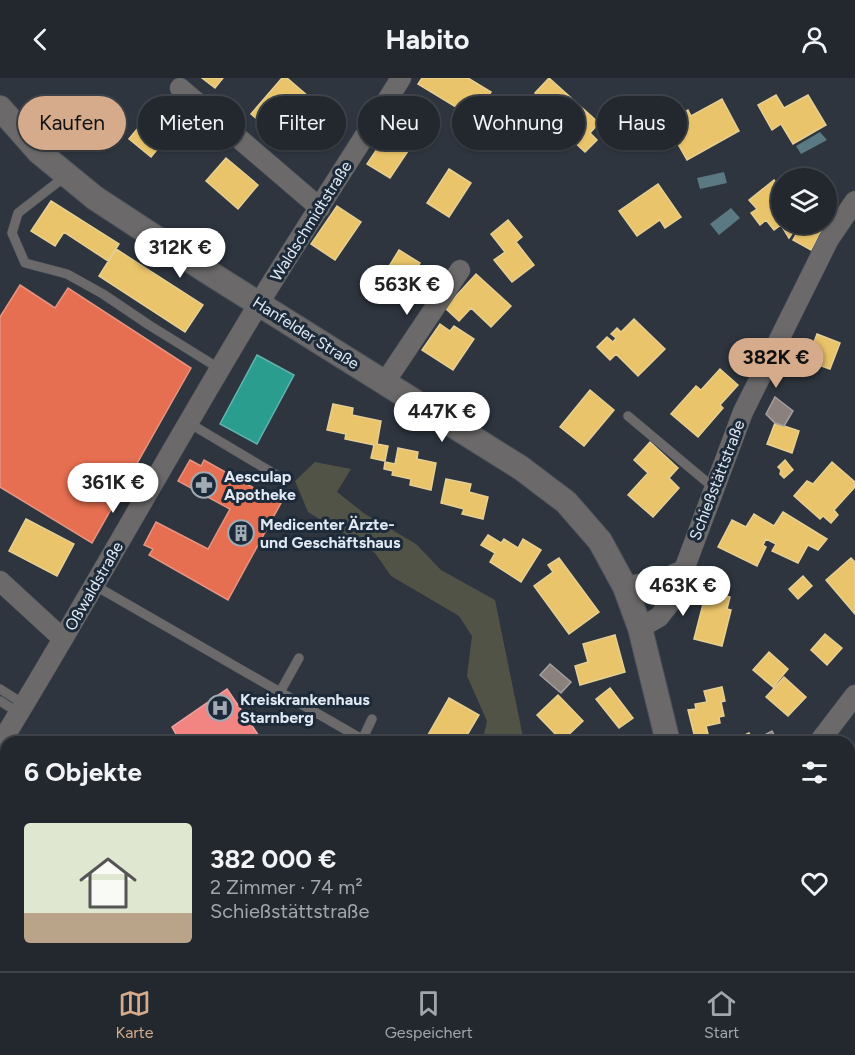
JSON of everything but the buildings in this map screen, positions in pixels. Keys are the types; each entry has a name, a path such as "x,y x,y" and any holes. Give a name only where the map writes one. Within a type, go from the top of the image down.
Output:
{"street":[{"name":"Waldschmidtstraße","path":"259,304 401,78"},
{"path":"180,88 320,208"},
{"name":"Hanfelder Straße","path":"0,108 39,152 95,198 521,468 566,502 600,541 625,586 640,628 667,736"},
{"name":"Schießstättstraße","path":"640,628 659,617 673,599 743,412 829,239 855,201"},
{"path":"385,382 460,270"},
{"name":"Oßwaldstraße","path":"5,736 259,304"},
{"path":"625,586 663,579 683,570"},
{"path":"0,581 63,639"},
{"path":"824,736 851,704"}],"lane":[{"path":"67,175 18,213 12,233 25,263 67,274 103,294 220,369"},
{"path":"628,416 714,488"},
{"path":"189,423 278,476"},
{"path":"94,585 355,736"},
{"path":"280,692 298,658"},
{"path":"0,689 22,708"},
{"path":"0,701 22,708"},
{"path":"366,736 372,719"}],"shaded area":[{"path":"315,462 351,469 337,492 365,514 416,544 441,570 495,600 523,736 483,736 487,721 467,676 472,636 459,616 391,576 375,553 308,512 295,481"}],"water":[{"path":"820,132 827,140 801,154 796,146"},
{"path":"724,172 727,183 700,189 697,178"},
{"path":"731,208 740,218 719,235 710,224"}],"place":[{"name":"Aesculap Apotheke","path":"204,485"},
{"name":"Medicenter Ärzte- und Geschäftshaus","path":"241,533"},
{"name":"Kreiskrankenhaus Starnberg","path":"220,708"}]}
